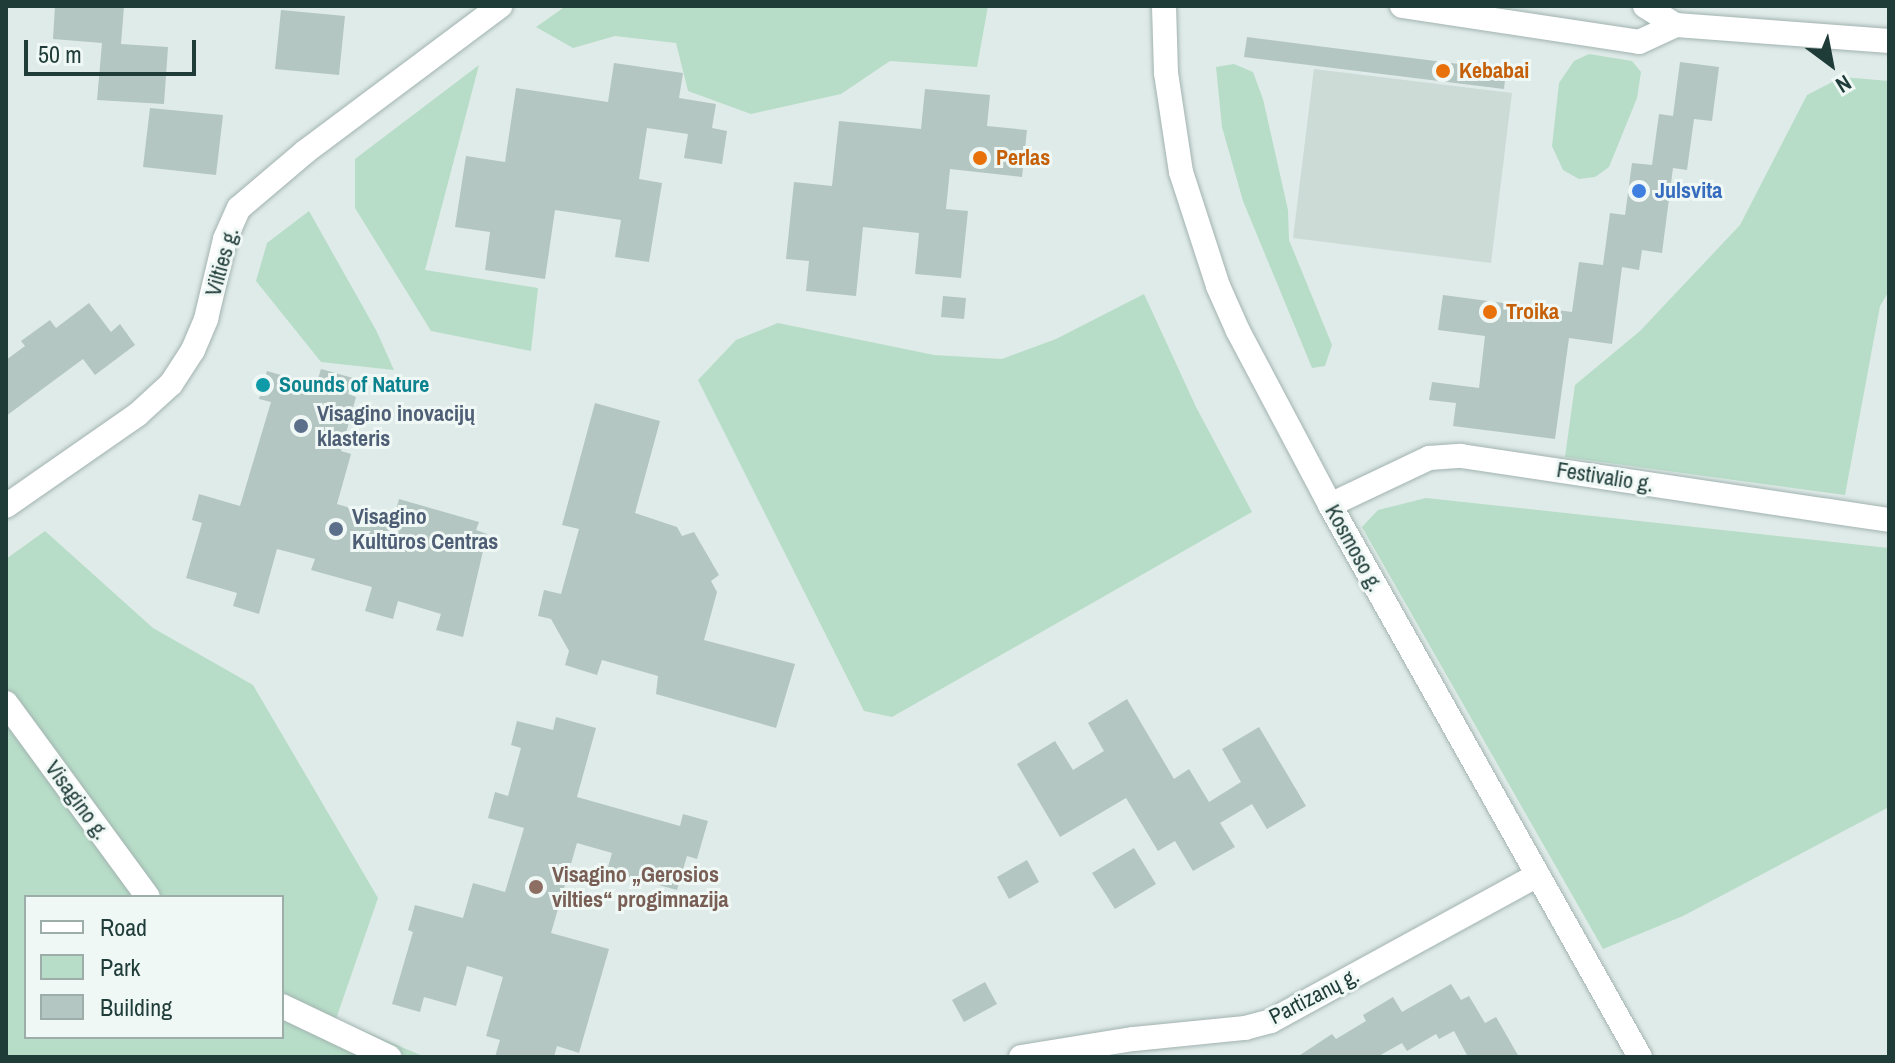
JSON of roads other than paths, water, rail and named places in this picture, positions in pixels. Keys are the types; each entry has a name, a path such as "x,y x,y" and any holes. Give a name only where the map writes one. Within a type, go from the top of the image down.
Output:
{"street":[{"name":"Vilties g.","path":"6,506 137,415 171,384 193,350 206,319 225,239 239,208 305,152 500,6"},
{"name":"Kosmoso g.","path":"1164,6 1166,73 1181,172 1203,244 1238,331 1330,505 1640,1057"},
{"path":"1402,6 1639,42 1676,25"},
{"path":"1645,6 1676,25 1889,41"},
{"name":"Festivalio g.","path":"1330,505 1429,458 1461,456 1889,520"},
{"name":"Visagino g.","path":"6,703 147,895"},
{"name":"Partizanų g.","path":"1021,1057 1134,1039 1245,1028 1271,1021 1538,875"},
{"path":"284,1007 389,1057"}],"place":[{"name":"Kebabai","path":"1443,71"},
{"name":"Perlas","path":"980,158"},
{"name":"Julsvita","path":"1639,191"},
{"name":"Troika","path":"1490,312"},
{"name":"Sounds of Nature","path":"263,385"},
{"name":"Visagino inovacijų klasteris","path":"301,426"},
{"name":"Visagino Kultūros Centras","path":"336,529"},
{"name":"Visagino „Gerosios vilties“ progimnazija","path":"536,887"}]}
